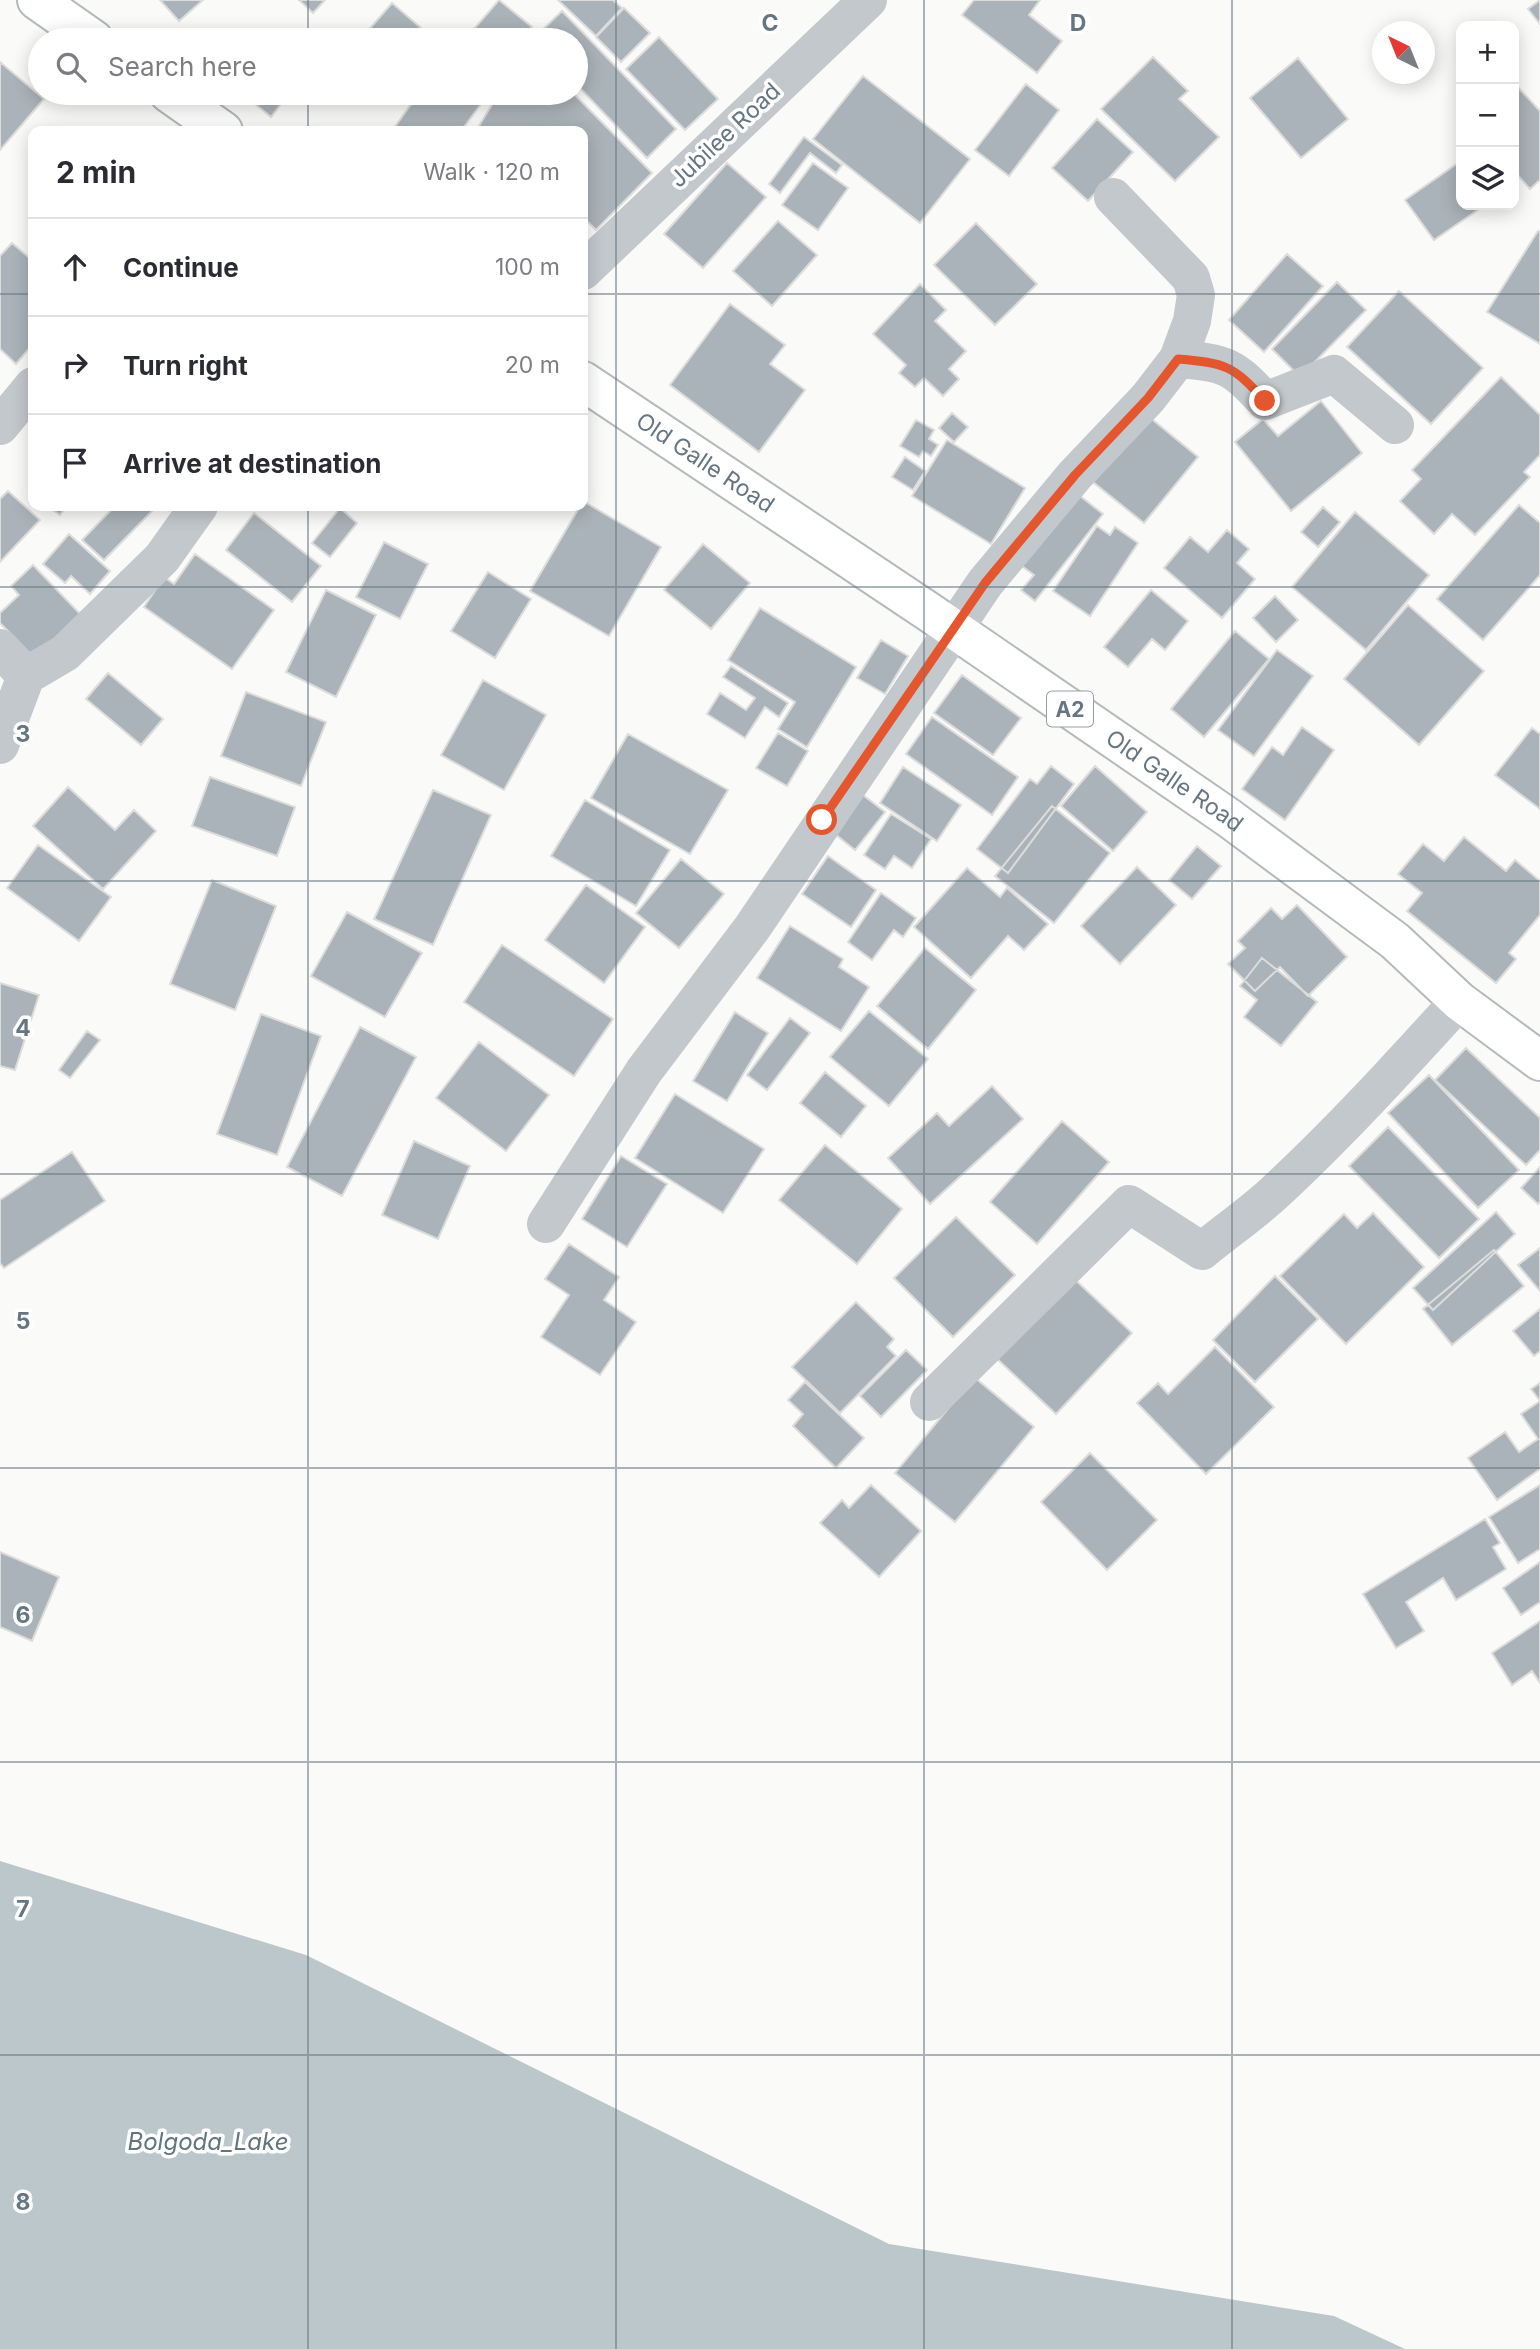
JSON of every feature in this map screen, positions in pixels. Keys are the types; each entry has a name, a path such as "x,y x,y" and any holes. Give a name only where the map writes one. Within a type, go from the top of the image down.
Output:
{"highway":[{"path":"37,0 77,28"},
{"path":"186,105 216,126"},
{"name":"Old Galle Road","path":"588,384 954,629 1240,826 1395,941 1459,1001 1540,1061"}],"street":[{"name":"Jubilee Road","path":"588,266 868,0"},
{"path":"546,1224 644,1071 752,928 851,777 985,583 1075,475 1148,398 1178,359 1192,321 1196,295 1191,278 1113,197"},
{"path":"1178,359 1218,362 1242,376 1265,401 1334,374 1395,425"},
{"path":"0,426 28,392"},
{"path":"0,745 26,676 65,653 94,625 162,558 195,511"},
{"path":"0,648 26,676"},
{"path":"929,1402 1129,1204 1202,1251 1296,1172 1380,1088 1459,1001"}],"water":[{"name":"Bolgoda_Lake","path":"0,1861 306,1955 889,2244 1334,2316 1405,2349 0,2349"}],"building":[{"path":"160,0 203,0 179,21"},
{"path":"299,0 325,0 313,13"},
{"path":"499,0 532,27 531,28 475,28"},
{"path":"558,0 613,0 622,8 596,36"},
{"path":"974,0 1040,0 1029,15 1062,41 1037,73 962,15"},
{"path":"1540,0 1540,24 1528,9"},
{"path":"392,3 421,28 370,28"},
{"path":"624,8 650,33 621,62 596,37"},
{"path":"562,11 578,28 544,28"},
{"path":"659,37 718,99 685,130 626,69"},
{"path":"588,38 676,129 647,158 588,97"},
{"path":"1153,57 1188,91 1179,99 1219,137 1175,181 1101,109"},
{"path":"1298,58 1348,119 1301,158 1250,98"},
{"path":"0,62 28,86 28,105 39,105 0,150"},
{"path":"863,76 970,159 920,223 813,139"},
{"path":"1026,84 1059,110 1009,176 975,150"},
{"path":"1519,88 1540,111 1540,180 1530,189 1519,177"},
{"path":"256,105 280,105 271,117"},
{"path":"410,105 480,105 465,126 396,126"},
{"path":"492,105 585,105 652,173 596,230 588,222 588,126 479,126"},
{"path":"1097,119 1133,152 1088,201 1052,168"},
{"path":"804,137 842,165 836,173 810,153 780,193 769,184"},
{"path":"727,163 766,197 703,268 664,234"},
{"path":"813,163 848,188 818,230 782,205"},
{"path":"1456,164 1456,210 1478,210 1434,240 1405,200"},
{"path":"778,221 817,255 772,306 733,271"},
{"path":"976,223 1037,284 995,325 934,265"},
{"path":"1538,231 1540,232 1540,344 1487,312"},
{"path":"12,243 28,257 28,350 16,364 0,349 0,256"},
{"path":"1287,254 1323,286 1264,352 1229,320"},
{"path":"1337,282 1366,310 1300,377 1272,349"},
{"path":"920,284 946,310 935,321 966,351 949,369 959,379 943,396 924,378 915,387 899,373 906,365 873,334"},
{"path":"1399,291 1483,368 1431,424 1347,347"},
{"path":"730,304 785,345 770,364 805,390 759,452 670,385"},
{"path":"1501,377 1540,415 1540,455 1524,472 1530,477 1475,535 1452,514 1434,534 1400,501 1421,479 1412,470"},
{"path":"1321,401 1362,453 1291,511 1235,442 1263,419 1278,436"},
{"path":"952,413 968,427 954,442 939,428"},
{"path":"1148,416 1198,457 1144,523 1093,482"},
{"path":"916,420 934,430 929,439 938,445 931,456 923,451 919,457 900,446"},
{"path":"947,440 1025,488 991,544 912,496"},
{"path":"905,457 925,471 913,490 892,477"},
{"path":"8,491 40,520 0,562 0,499"},
{"path":"1075,492 1103,514 1035,601 1021,590 1034,575 1019,564"},
{"path":"588,504 661,547 609,636 530,591 577,511 588,511"},
{"path":"1519,505 1540,523 1540,575 1483,640 1437,599"},
{"path":"1323,507 1340,522 1318,547 1301,532"},
{"path":"110,511 152,511 104,560 82,540"},
{"path":"338,511 343,511 357,523 330,557 312,543"},
{"path":"1355,512 1429,575 1366,650 1292,587"},
{"path":"254,513 321,566 292,602 226,550"},
{"path":"1097,526 1110,535 1115,527 1138,543 1090,616 1053,591"},
{"path":"1227,530 1249,549 1237,563 1255,579 1222,618 1164,568 1190,537 1208,552"},
{"path":"69,534 110,571 90,594 71,576 65,583 43,564"},
{"path":"384,542 428,564 400,619 356,597"},
{"path":"703,544 750,583 711,629 664,590"},
{"path":"195,554 274,610 232,669 144,607 164,577 174,584"},
{"path":"33,565 82,616 36,660 0,623 0,613 19,595 11,586"},
{"path":"488,572 531,599 495,658 451,631"},
{"path":"326,590 376,615 336,697 286,672"},
{"path":"1151,590 1188,621 1165,650 1152,639 1128,667 1104,647"},
{"path":"1275,596 1298,620 1276,642 1253,618"},
{"path":"1408,605 1484,671 1419,745 1344,679"},
{"path":"760,608 856,667 807,747 778,729 795,702 728,660"},
{"path":"1235,631 1269,659 1204,737 1171,709"},
{"path":"881,640 908,656 885,694 857,678"},
{"path":"1277,650 1313,676 1254,756 1218,730"},
{"path":"731,666 788,703 779,717 765,707 745,738 707,714 720,693 746,710 755,698 723,677"},
{"path":"108,673 163,719 141,745 86,699"},
{"path":"962,675 1021,718 993,755 934,713"},
{"path":"483,680 546,715 504,790 441,755"},
{"path":"246,692 326,722 301,786 221,756"},
{"path":"932,717 1018,777 992,815 906,754"},
{"path":"1302,727 1334,750 1285,820 1242,789 1272,747 1283,755"},
{"path":"1532,728 1540,734 1540,809 1495,775"},
{"path":"778,733 808,751 787,786 756,768"},
{"path":"628,734 728,790 690,854 591,798"},
{"path":"1051,766 1074,784 1008,873 977,849 1030,779 1037,784"},
{"path":"1095,766 1147,812 1113,851 1061,806"},
{"path":"903,767 961,805 937,841 880,803"},
{"path":"210,777 295,807 277,856 192,826"},
{"path":"68,787 115,830 134,810 156,831 103,889 33,826"},
{"path":"433,790 491,815 433,945 374,919"},
{"path":"859,792 885,812 855,850 830,830"},
{"path":"585,800 670,850 636,906 551,856"},
{"path":"1052,806 1110,853 1054,923 995,876"},
{"path":"891,814 931,839 912,868 894,856 885,869 864,855"},
{"path":"1464,837 1506,871 1515,860 1540,881 1540,915 1509,953 1516,959 1496,983 1407,911 1422,893 1398,874 1423,844 1444,861"},
{"path":"38,845 111,897 79,941 7,888"},
{"path":"1197,846 1221,866 1192,899 1169,880"},
{"path":"828,856 876,890 851,927 802,894"},
{"path":"681,859 724,894 679,948 636,913"},
{"path":"1137,867 1176,905 1120,964 1081,926"},
{"path":"967,868 1000,897 1007,888 1048,924 1024,950 1008,936 971,978 914,927"},
{"path":"212,880 276,906 235,1010 170,984"},
{"path":"586,885 645,927 604,983 545,940"},
{"path":"881,893 916,918 903,937 894,930 872,960 848,942"},
{"path":"1297,905 1347,957 1308,996 1280,967 1255,991 1228,964 1245,948 1238,941 1271,908 1282,919"},
{"path":"347,912 422,953 385,1017 311,976"},
{"path":"790,926 843,959 839,967 869,987 841,1031 757,978"},
{"path":"502,945 613,1019 574,1076 464,1002"},
{"path":"925,948 976,990 928,1049 877,1006"},
{"path":"1262,958 1317,1002 1281,1046 1244,1017 1257,1000 1240,986"},
{"path":"0,983 39,995 15,1070 0,1066"},
{"path":"869,1011 928,1059 889,1106 830,1057"},
{"path":"735,1012 768,1033 727,1101 693,1081"},
{"path":"261,1014 321,1036 277,1155 217,1134"},
{"path":"790,1018 810,1033 767,1090 747,1075"},
{"path":"360,1027 416,1057 342,1196 287,1167"},
{"path":"87,1031 100,1040 70,1078 59,1070"},
{"path":"479,1042 549,1095 506,1151 436,1098"},
{"path":"1466,1048 1540,1118 1540,1150 1526,1165 1435,1080"},
{"path":"825,1072 866,1106 841,1137 800,1103"},
{"path":"1429,1075 1519,1170 1478,1208 1388,1113"},
{"path":"992,1086 1023,1119 930,1204 888,1158 937,1113 949,1126"},
{"path":"675,1094 764,1149 723,1213 635,1158"},
{"path":"1062,1121 1109,1162 1037,1244 990,1202"},
{"path":"1388,1127 1479,1219 1439,1258 1349,1166"},
{"path":"414,1141 470,1166 438,1239 382,1215"},
{"path":"825,1145 902,1209 857,1264 779,1200"},
{"path":"72,1152 105,1201 4,1268 0,1263 0,1200"},
{"path":"621,1156 667,1184 627,1247 582,1219"},
{"path":"1540,1167 1540,1202 1538,1204 1521,1188"},
{"path":"1496,1212 1515,1234 1433,1310 1413,1288"},
{"path":"1373,1213 1424,1267 1346,1344 1280,1276 1344,1214 1357,1228"},
{"path":"956,1217 1015,1275 953,1337 894,1278"},
{"path":"569,1244 619,1277 604,1300 636,1322 600,1375 541,1337 569,1295 545,1279"},
{"path":"1540,1248 1540,1291 1518,1265"},
{"path":"1494,1250 1524,1286 1452,1345 1423,1309"},
{"path":"1070,1275 1132,1333 1056,1414 994,1356"},
{"path":"1275,1276 1318,1319 1255,1382 1213,1340"},
{"path":"856,1302 894,1339 887,1347 896,1356 840,1413 792,1367"},
{"path":"1540,1309 1540,1351 1534,1356 1513,1331"},
{"path":"1215,1347 1274,1407 1206,1474 1137,1403 1158,1383 1168,1394"},
{"path":"906,1350 927,1370 881,1417 860,1396"},
{"path":"974,1377 1034,1427 955,1522 895,1473"},
{"path":"805,1382 864,1438 836,1468 793,1426 803,1414 788,1400"},
{"path":"1540,1383 1540,1401 1531,1389"},
{"path":"1540,1401 1540,1469 1497,1500 1468,1458 1505,1432 1519,1452 1538,1439 1521,1414"},
{"path":"1090,1453 1157,1520 1107,1570 1041,1502"},
{"path":"871,1485 921,1531 879,1577 820,1523 842,1500 849,1508"},
{"path":"1540,1485 1540,1549 1518,1563 1489,1517"},
{"path":"1485,1519 1500,1543 1493,1547 1506,1569 1456,1600 1443,1578 1406,1602 1424,1631 1396,1648 1363,1594"},
{"path":"0,1552 59,1577 32,1641 0,1627"},
{"path":"1540,1562 1540,1602 1521,1615 1503,1588"},
{"path":"1540,1621 1540,1683 1532,1671 1512,1685 1492,1653"}],"route":[{"path":"822,820 985,583 1031,532 1075,475 1148,398 1178,359 1218,362 1242,376 1265,401"}]}
